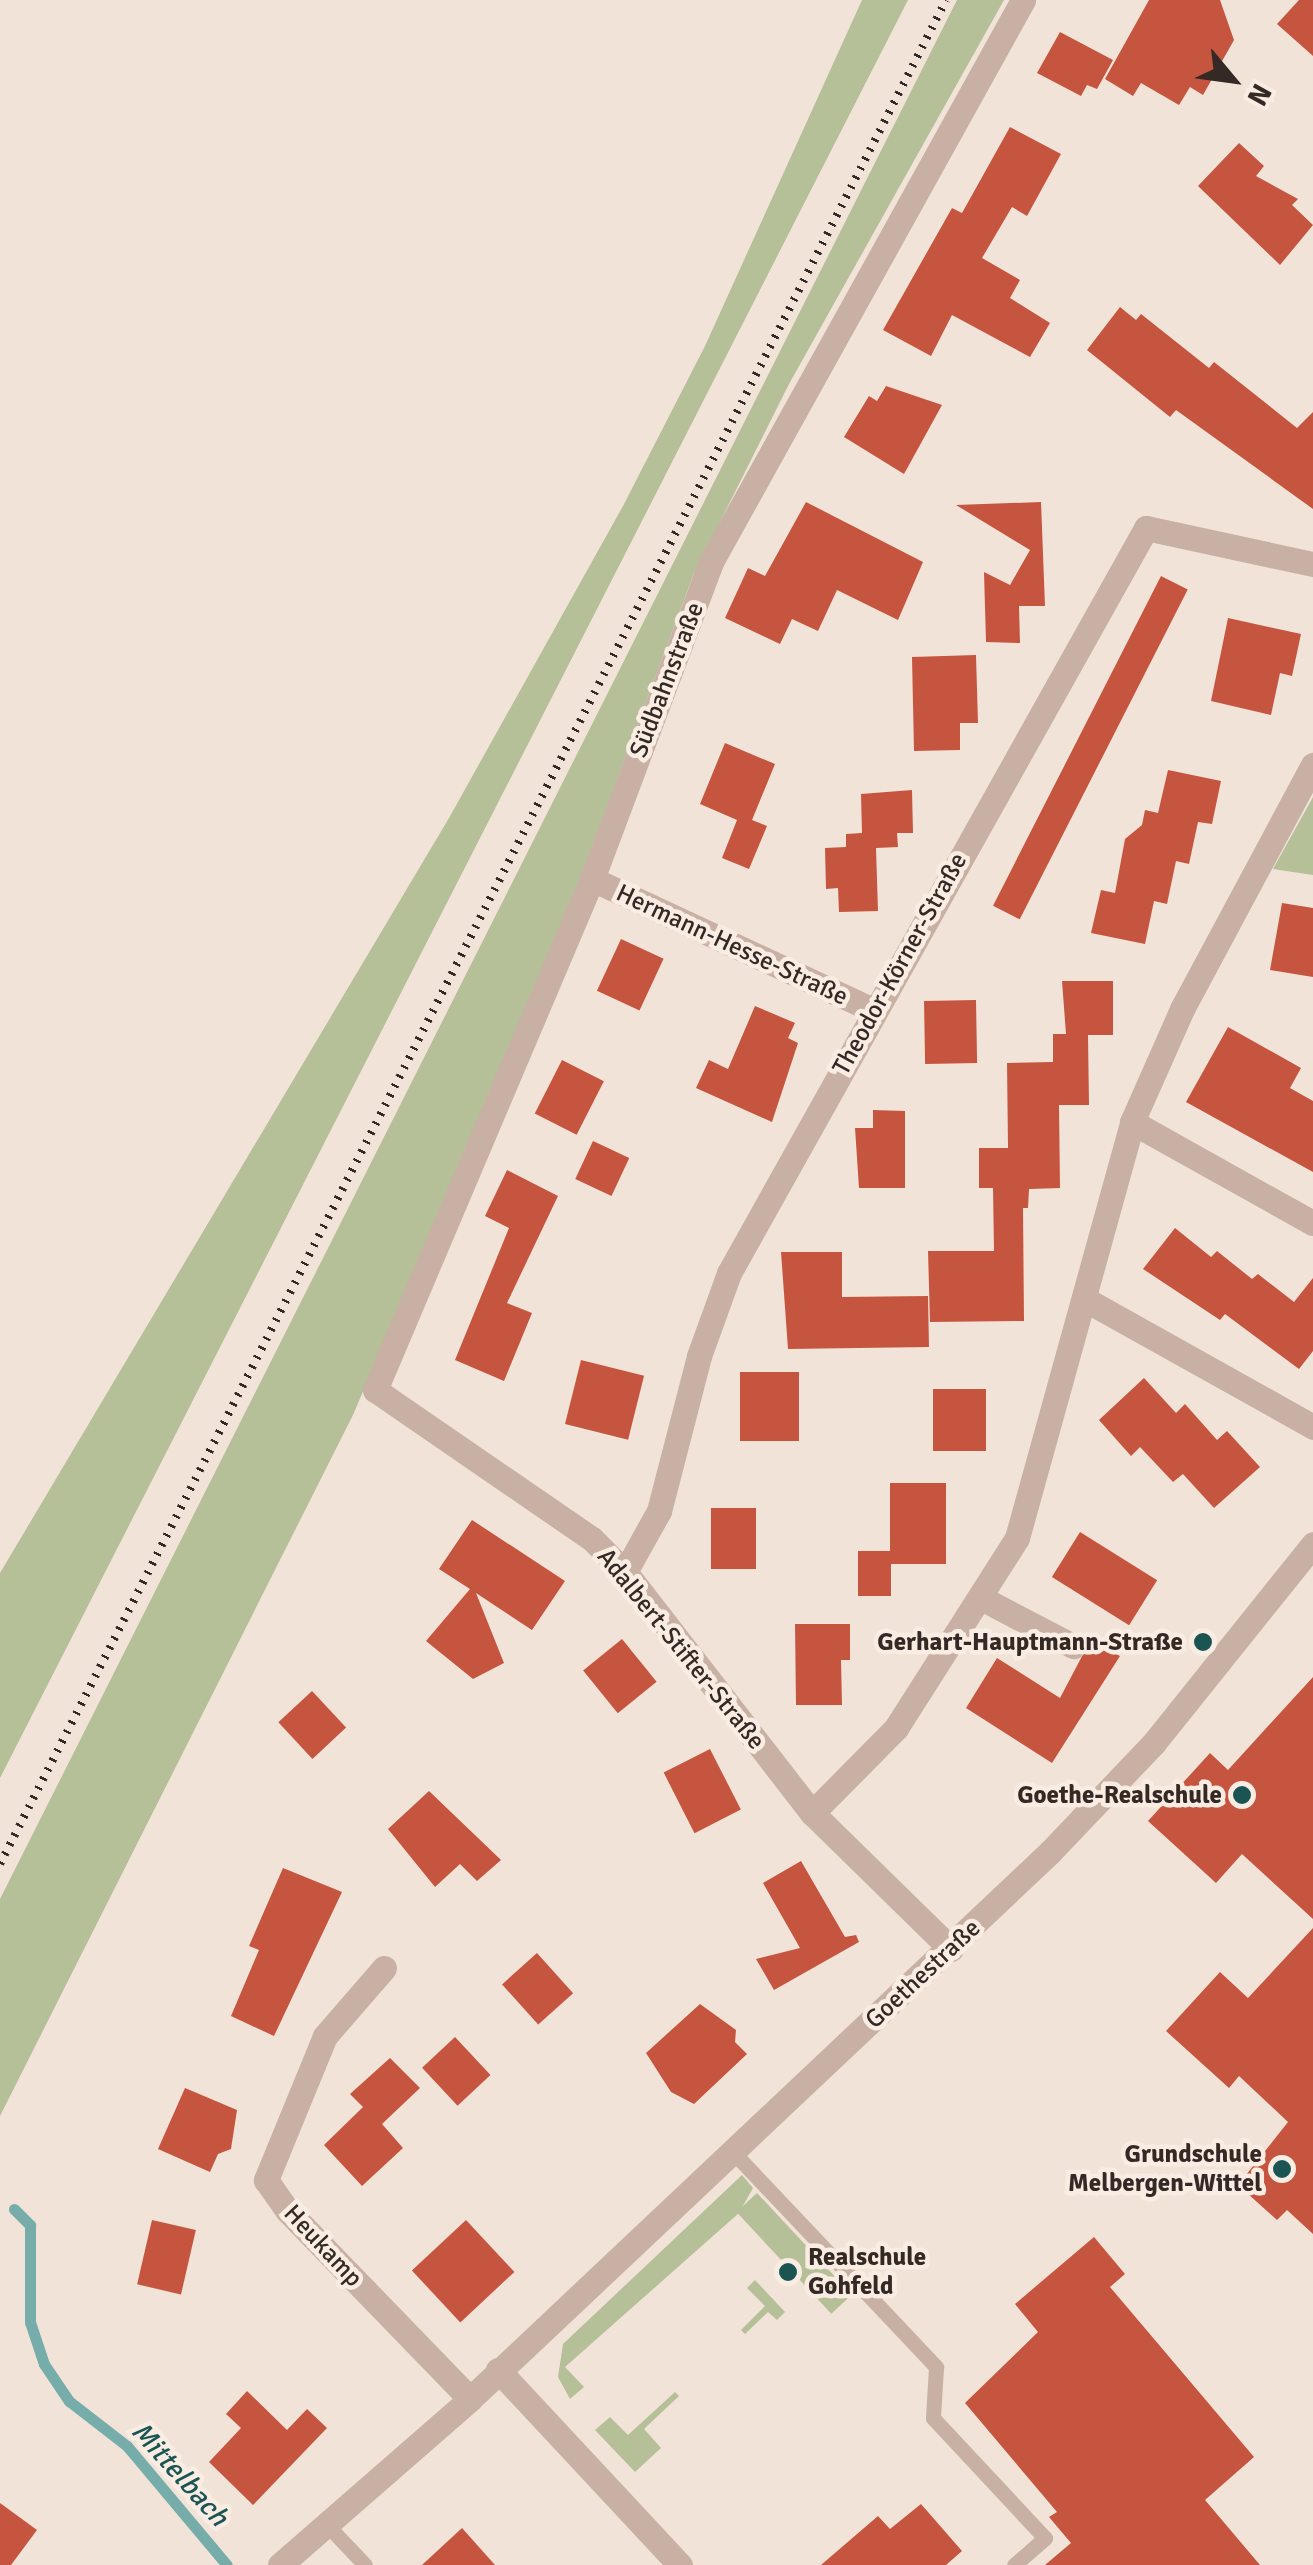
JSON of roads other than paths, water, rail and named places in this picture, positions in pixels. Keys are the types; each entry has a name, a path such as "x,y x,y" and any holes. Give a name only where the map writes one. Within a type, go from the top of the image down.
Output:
{"street":[{"name":"Südbahnstraße","path":"374,1390 592,879 711,562 1023,0"},
{"name":"Theodor-Körner-Straße","path":"625,1572 659,1511 699,1356 729,1274 1146,528 1313,564"},
{"path":"812,1814 896,1728 983,1599 1017,1538 1088,1300 1132,1122 1182,1009 1313,765"},
{"name":"Hermann-Hesse-Straße","path":"592,879 874,1010"},
{"path":"1132,1122 1313,1223"},
{"path":"1088,1300 1313,1426"},
{"name":"Adalbert-Stifter-Straße","path":"374,1390 592,1539 625,1572 812,1814 951,1949"},
{"name":"Goethestraße","path":"280,2565 329,2527 470,2399 951,1949 1152,1744 1313,1544"},
{"path":"983,1599 1073,1646"},
{"name":"Heukamp","path":"384,1968 324,2036 266,2180 288,2210 470,2399"},
{"path":"498,2370 680,2565"}],"lane":[{"path":"732,2152 936,2367 933,2418 1046,2538 1014,2565"},
{"path":"329,2527 365,2565"}],"waterway":[{"name":"Mittelbach","path":"14,2209 30,2225 30,2322 44,2364 69,2401 127,2446 227,2565"}],"railway":[{"path":"0,1864 946,0"}],"place":[{"name":"Gerhart-Hauptmann-Straße","path":"1203,1642"},
{"name":"Goethe-Realschule","path":"1242,1795"},
{"name":"Grundschule Melbergen-Wittel","path":"1282,2169"},
{"name":"Realschule Gohfeld","path":"788,2272"}]}
